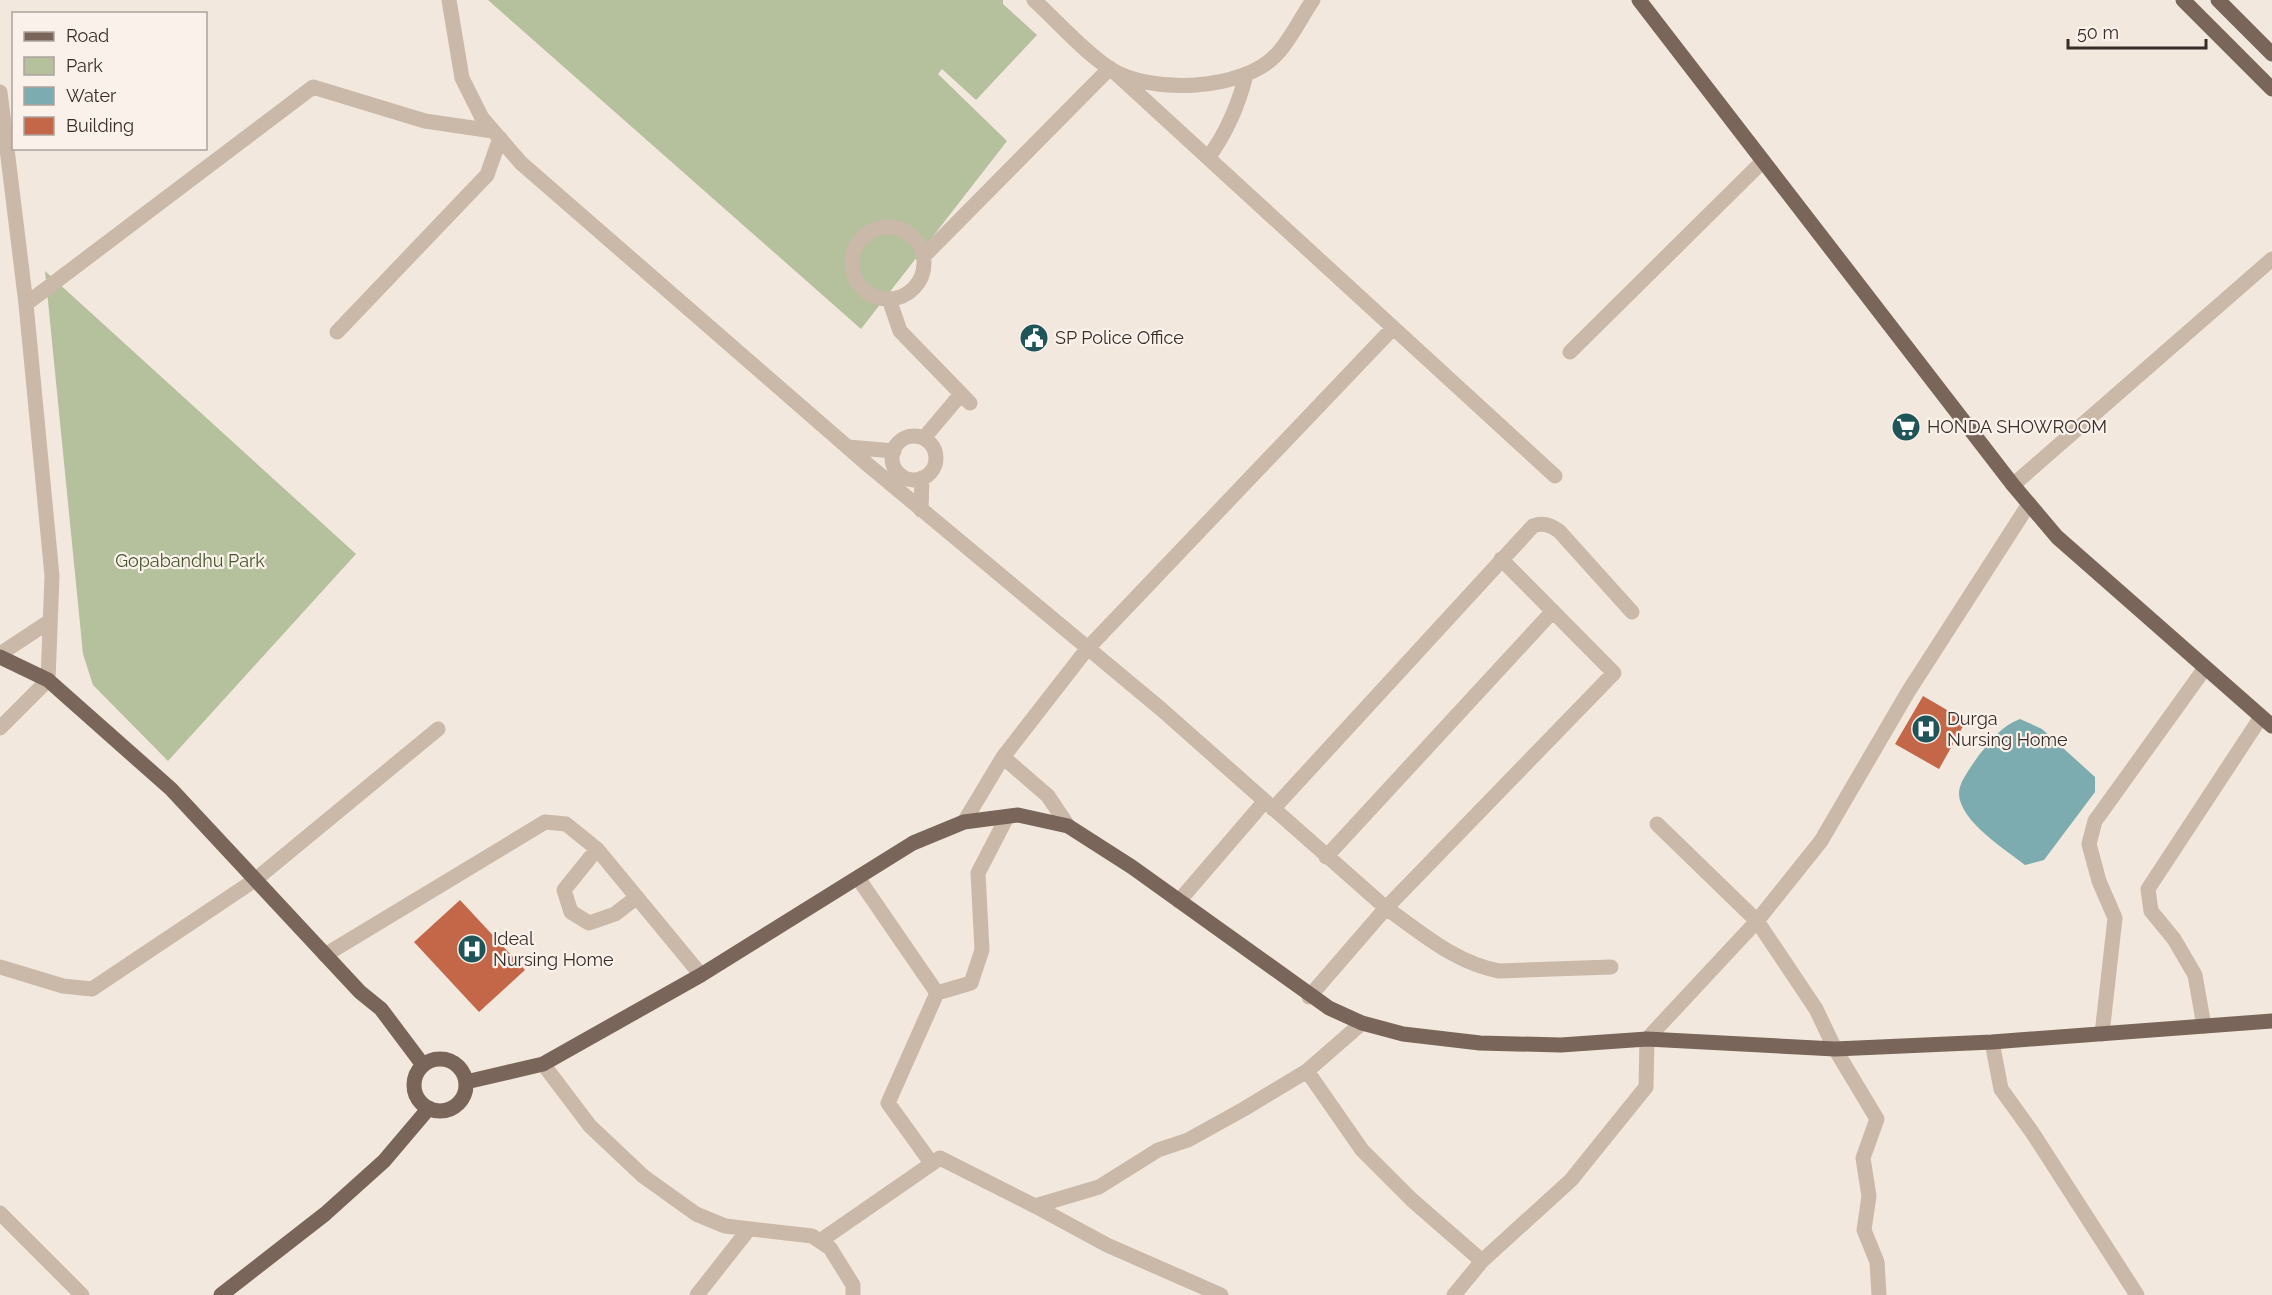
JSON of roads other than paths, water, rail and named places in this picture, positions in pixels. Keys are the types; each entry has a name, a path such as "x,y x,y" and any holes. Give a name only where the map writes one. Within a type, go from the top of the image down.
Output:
{"main road":[{"path":"1639,0 2013,485 2057,537 2267,722"},
{"path":"2183,0 2272,89"},
{"path":"2218,0 2272,54"},
{"path":"0,655 48,680 171,789 360,992 381,1009 423,1065"},
{"path":"466,1082 543,1064 701,975 913,843 964,822 1018,815 1068,826 1132,867 1309,997 1362,1023 1403,1034 1479,1043 1561,1045 1647,1039 1835,1049 1992,1042 2272,1021"},
{"path":"439,1059 450,1061 459,1067 466,1082 464,1094 453,1107 441,1111 429,1108 417,1096 414,1085 416,1074 423,1065 439,1059"},
{"path":"221,1295 333,1207 384,1161 429,1108"}],"street":[{"path":"449,0 462,78 482,118 521,163 921,510 1161,709 1386,908 1454,956 1481,968 1499,971 1611,967"},
{"path":"1034,0 1555,476"},
{"path":"1110,68 1143,82 1187,85 1226,82 1246,75 1277,54 1312,0"},
{"path":"924,256 1110,68"},
{"path":"1208,158 1230,125 1240,101 1246,75"},
{"path":"26,304 313,87 425,121 497,135"},
{"path":"0,92 26,304 52,576 48,680 0,728"},
{"path":"337,332 487,175 497,135"},
{"path":"1570,352 1763,161"},
{"path":"892,227 913,237 924,256 924,269 915,285 901,297 889,299 866,291 857,282 852,258 862,238 881,228 892,227"},
{"path":"2013,485 2272,259"},
{"path":"889,299 900,331 965,399 924,438"},
{"path":"964,822 1003,757 1087,649 1393,328"},
{"path":"909,436 924,438 934,448 936,463 928,475 908,479 897,471 894,465 894,451 902,440 909,436"},
{"path":"848,447 894,451"},
{"path":"921,510 922,478"},
{"path":"1454,1295 1482,1261 1571,1180 1646,1087 1647,1039 1757,921 1821,841 1908,692 2029,504"},
{"path":"1179,901 1533,526 1540,523 1550,525 1559,531 1632,612"},
{"path":"1309,997 1386,908 1614,673 1501,559"},
{"path":"1326,857 1553,611"},
{"path":"0,655 50,621"},
{"path":"2102,1034 2115,918 2099,881 2089,844 2091,832 2095,821 2205,668"},
{"path":"2204,1026 2195,975 2174,939 2151,911 2148,889 2267,722"},
{"path":"0,967 63,986 92,989 255,880 438,729"},
{"path":"1003,757 1048,796 1068,826"},
{"path":"932,1164 888,1103 937,993 971,983 982,950 978,873 1007,816"},
{"path":"325,955 545,822 566,824 597,849 701,975"},
{"path":"1657,824 1757,921 1816,1009 1835,1049 1877,1119 1863,1158 1869,1196 1864,1230 1877,1262 1879,1295"},
{"path":"597,849 564,890 571,912 589,922 615,914 637,897"},
{"path":"858,878 937,993"},
{"path":"1035,1206 1100,1187 1158,1150 1188,1140 1307,1071 1362,1023"},
{"path":"1992,1042 2001,1089 2032,1132 2137,1295"},
{"path":"543,1064 591,1126 643,1176 696,1214 725,1226 812,1236 830,1248 852,1285 854,1295"},
{"path":"1307,1071 1362,1150 1412,1200 1482,1261"},
{"path":"820,1241 940,1158 1107,1245 1221,1295"},
{"path":"0,1213 82,1295"},
{"path":"697,1295 749,1229"}],"water":[{"path":"2020,719 2042,729 2095,777 2095,792 2044,860 2025,865 1982,831 1964,809 1959,798 1961,783 1979,755 2002,730"}],"place":[{"name":"SP Police Office","path":"1034,338"},
{"name":"HONDA SHOWROOM","path":"1906,427"},
{"name":"Durga Nursing Home","path":"1926,729"},
{"name":"Ideal Nursing Home","path":"472,949"}],"park label":[{"name":"Gopabandhu Park","path":"190,561"}]}
